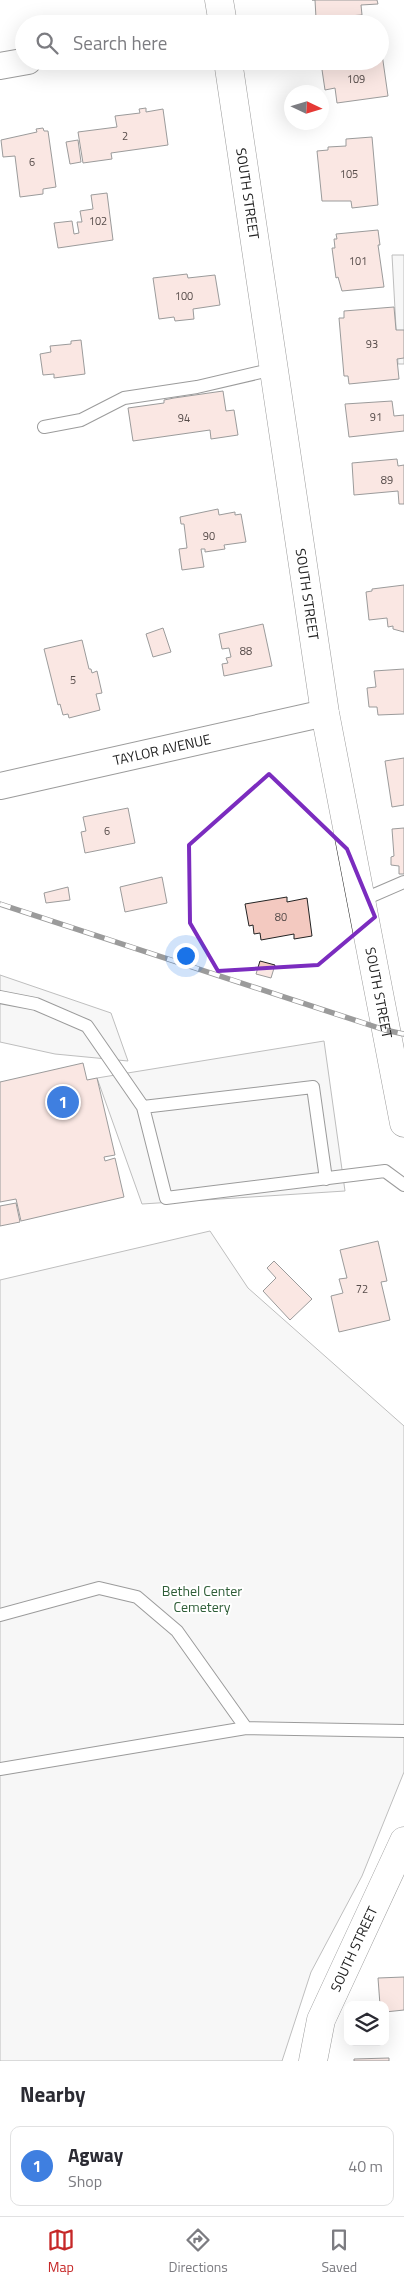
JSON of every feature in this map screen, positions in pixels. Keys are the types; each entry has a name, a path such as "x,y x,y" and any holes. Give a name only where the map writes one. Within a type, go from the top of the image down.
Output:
{"street":[{"path":"219,0 222,15"},
{"path":"0,66 15,63"},
{"name":"SOUTH STREET","path":"229,70 325,713 360,901 401,1095 404,1124"},
{"name":"TAYLOR AVENUE","path":"0,786 325,713"},
{"name":"SOUTH STREET","path":"313,2061 321,2020 404,1841"}],"lane":[{"path":"44,427 81,420 124,398 197,387 274,369"},
{"path":"360,901 404,882"},
{"path":"0,997 36,1004 87,1026 143,1107 166,1198 385,1171 404,1185"},
{"path":"143,1107 313,1087 326,1178"},
{"path":"0,1615 99,1588 137,1597 177,1631 246,1728"},
{"path":"0,1769 246,1728 404,1731"}],"highlighted area":[{"path":"269,774 347,849 375,917 318,965 218,971 190,923 189,845"}],"green space":[{"name":"Bethel Center Cemetery","path":"210,1231 248,1288 404,1426 404,1772 362,1876 311,1972 282,2061 0,2061 0,1280"}],"shaded area":[{"path":"392,255 404,255 404,364 398,364"},
{"path":"0,975 111,1013 128,1061 55,1054 0,1042"},
{"path":"324,1041 345,1191 142,1204 97,1078"}],"building":[{"path":"315,0 377,0 378,4 361,5 362,15 316,15"},
{"path":"322,70 384,70 388,96 337,103 335,88 329,89 329,85 324,85"},
{"path":"146,108 146,112 163,109 168,145 111,153 112,159 83,163 78,132 117,127 115,116 140,113 139,109"},
{"path":"43,128 44,131 48,131 56,187 43,189 43,194 20,197 15,156 3,157 1,140 37,132 36,129"},
{"path":"372,137 378,205 352,208 351,201 322,201 317,151 328,150 328,147 346,146 346,139"},
{"path":"78,140 81,162 70,164 66,142"},
{"path":"107,193 113,240 58,248 54,223 72,221 74,234 79,233 77,222 82,222 80,211 93,209 91,195"},
{"path":"378,230 380,245 378,245 384,287 342,291 338,277 336,278 332,248 335,248 334,239 337,239 336,234"},
{"path":"187,274 188,278 215,275 220,305 193,309 194,319 175,321 174,317 159,319 153,278"},
{"path":"394,307 396,330 404,330 404,358 397,359 399,379 349,384 348,376 344,376 339,318 344,318 344,311"},
{"path":"81,340 85,374 54,378 54,374 43,375 40,354 51,352 50,346 71,344 71,341"},
{"path":"223,391 226,411 234,410 238,435 211,439 210,430 133,441 128,408 164,403 164,400 174,398"},
{"path":"392,401 394,416 404,415 404,431 349,437 345,404"},
{"path":"397,459 398,466 404,465 404,504 399,504 398,491 354,495 352,463"},
{"path":"218,509 219,515 235,512 235,515 241,514 246,542 224,545 225,549 205,552 205,549 201,549 204,567 182,570 179,549 187,548 184,524 181,524 180,517"},
{"path":"404,585 404,632 393,629 393,626 388,627 387,618 369,620 366,592 372,591 372,589"},
{"path":"263,624 272,666 224,676 222,664 228,663 226,658 231,657 229,648 222,649 219,634"},
{"path":"163,628 171,652 153,657 146,634"},
{"path":"82,640 89,669 91,669 92,673 97,671 102,693 96,694 100,710 69,718 68,714 63,715 60,704 58,705 44,649"},
{"path":"404,669 404,714 378,715 377,707 369,707 367,688 376,687 374,671"},
{"path":"404,758 404,805 392,807 385,761"},
{"path":"128,808 135,843 85,853 81,832 86,831 83,817"},
{"path":"404,828 404,874 399,874 399,866 391,865 391,857 394,856 392,829"},
{"path":"162,877 167,903 125,912 120,887"},
{"path":"68,887 70,900 46,903 44,893"},
{"path":"287,897 287,902 307,898 312,936 294,939 294,934 261,940 260,933 254,934 253,925 249,926 245,904"},
{"path":"260,961 275,965 271,978 256,974"},
{"path":"83,1063 87,1080 97,1078 115,1155 104,1157 105,1161 115,1158 124,1197 21,1221 16,1199 0,1202 0,1082"},
{"path":"16,1203 20,1222 0,1226 0,1206"},
{"path":"378,1241 387,1281 381,1282 390,1320 339,1332 331,1296 343,1293 339,1279 347,1278 340,1250"},
{"path":"274,1261 312,1299 290,1320 263,1291 276,1278 267,1268"},
{"path":"404,1977 404,2010 389,2012 389,2001 380,2001 378,1978"},
{"path":"389,2058 389,2061 354,2061 354,2059"}],"railway":[{"path":"0,904 385,1030 404,1034"}],"place":[{"name":"Agway","path":"63,1102"}]}
